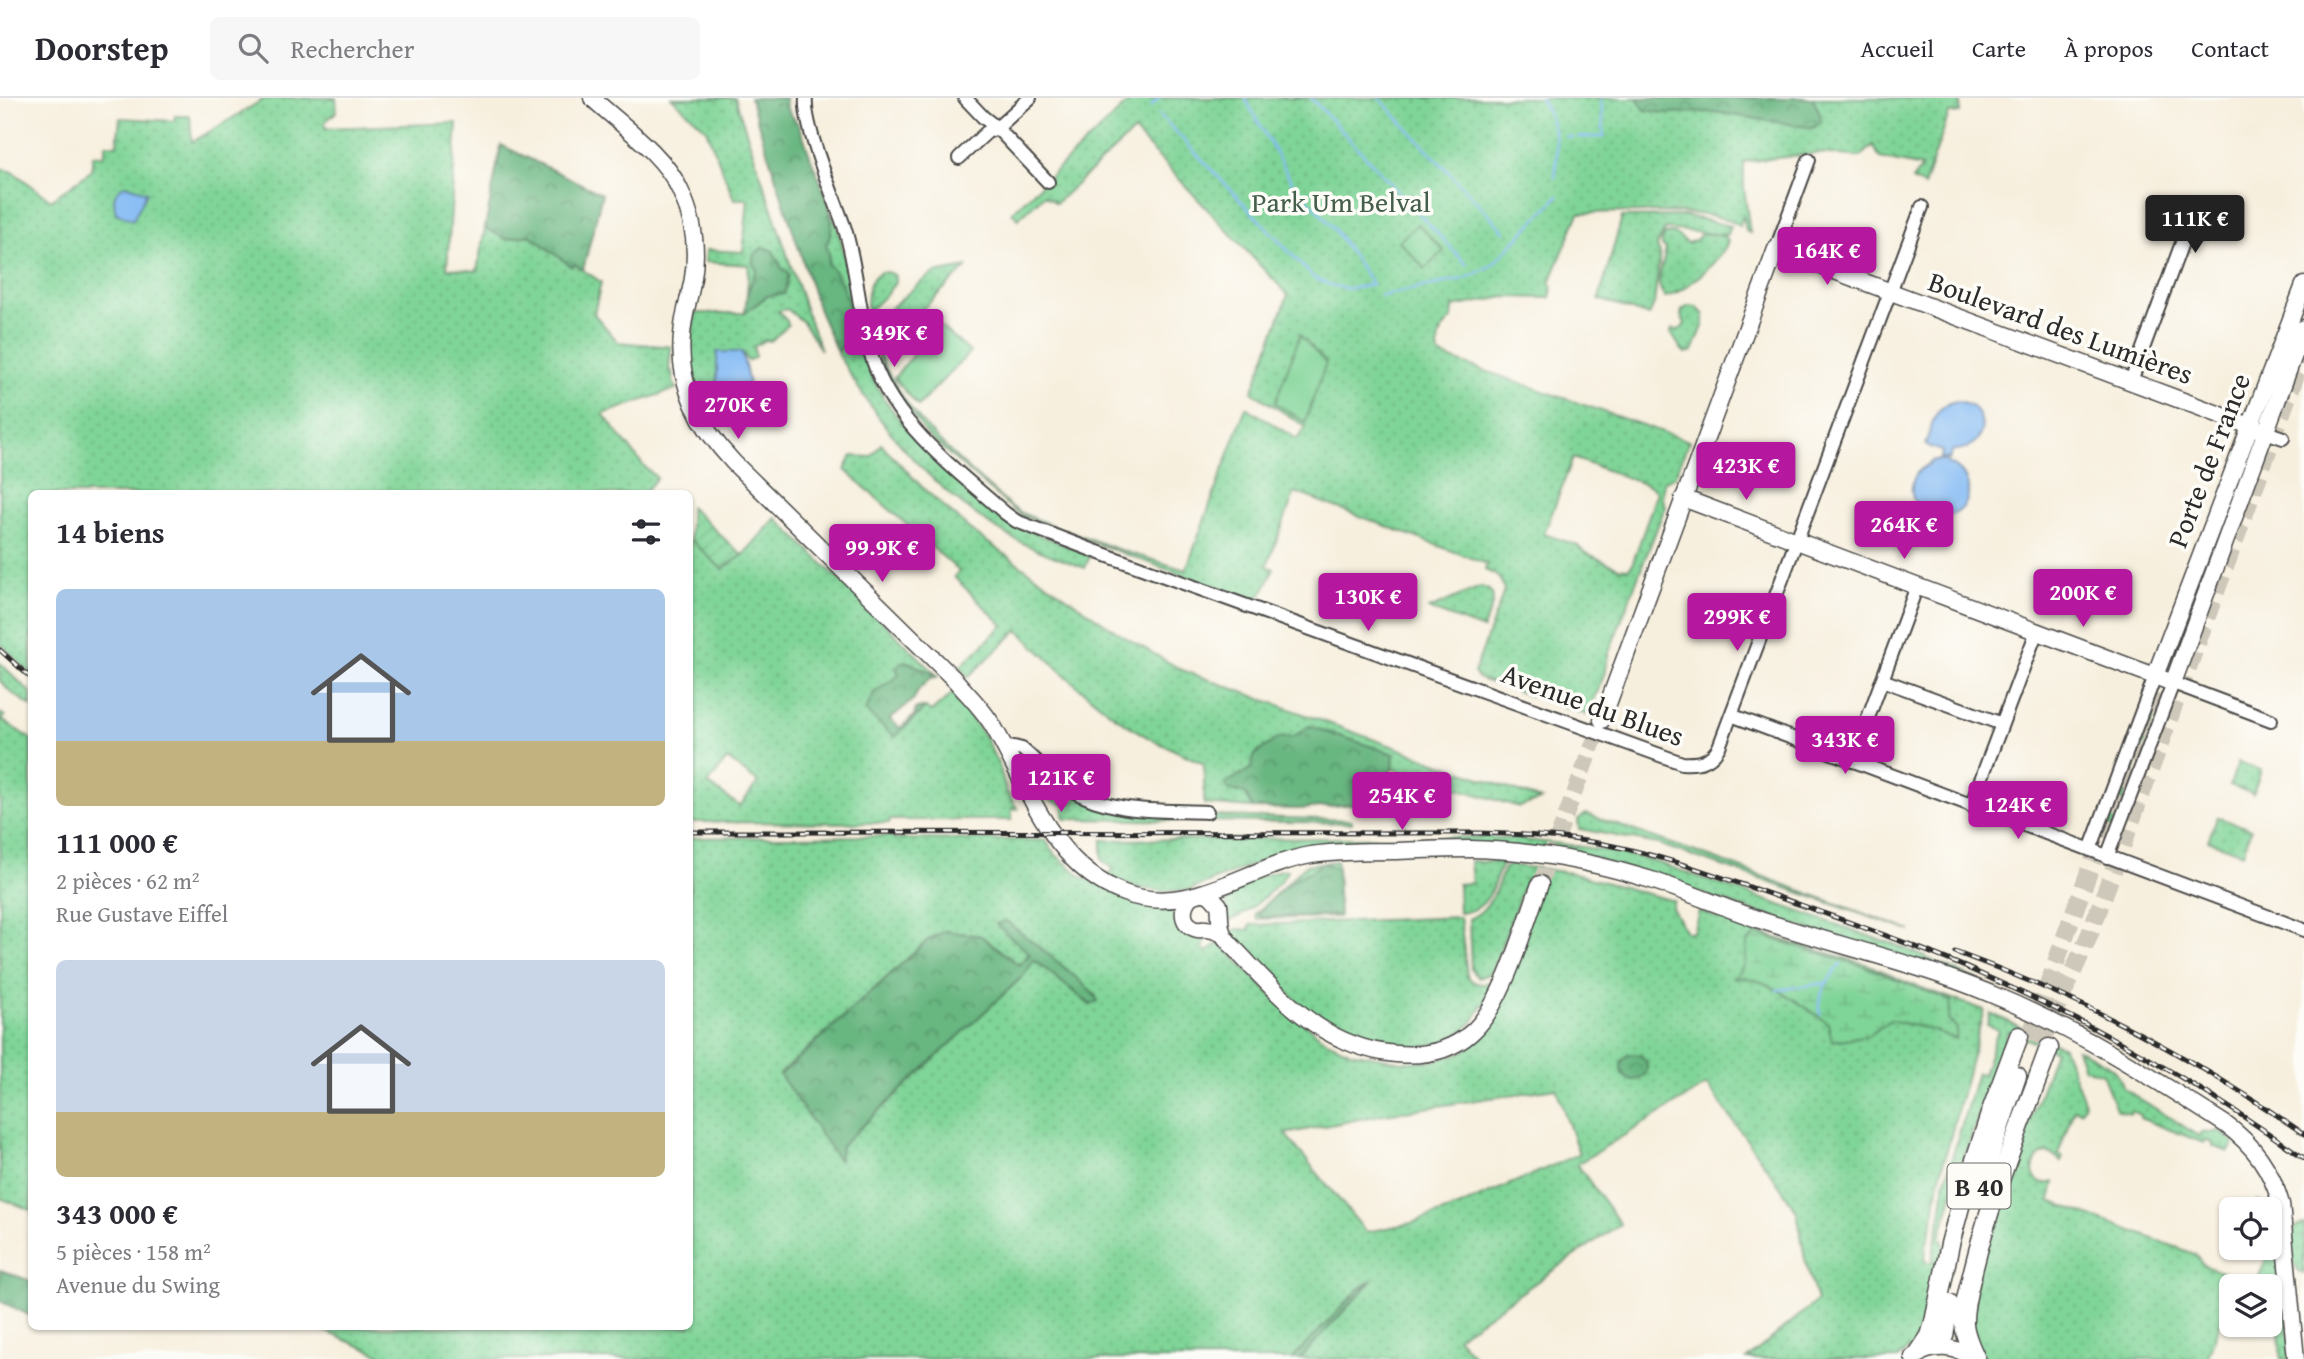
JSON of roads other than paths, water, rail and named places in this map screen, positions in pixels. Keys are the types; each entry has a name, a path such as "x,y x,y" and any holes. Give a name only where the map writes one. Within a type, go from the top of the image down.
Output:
{"highway":[{"name":"B 40","path":"1948,1336 1949,1301 1973,1203 2034,1042"},
{"name":"B 40","path":"1915,1357 1930,1336 1961,1203 1991,1111 2034,1042"},
{"name":"B 40","path":"1975,1359 1964,1324 1969,1289 2034,1042"}],"main road":[{"path":"592,98 657,156 679,187 688,210 694,231 694,277 683,323 681,350 687,392 702,424 734,463 956,681 981,709 1036,810 1056,840 1077,863 1102,883 1126,894 1164,900 1215,899 1217,923 1270,987 1300,1013 1336,1037 1385,1052 1410,1055 1433,1054 1452,1046 1471,1034 1485,1018 1499,993 1540,884"},
{"path":"1602,720 1776,248"},
{"name":"Boulevard des Lumières","path":"1776,248 2266,432"},
{"name":"Porte de France","path":"2155,676 2304,285"},
{"name":"Porte de France","path":"2173,683 2304,328"},
{"path":"1683,498 2173,683"},
{"path":"1217,923 1194,928 1185,919 1192,901 1276,864 1314,855 1336,852 1469,849 1545,855 1594,864 1649,879 1778,926 1883,956 1992,995 2092,1041 2157,1080 2241,1136 2256,1150 2267,1167 2280,1204 2296,1359"},
{"path":"1217,923 1234,882"},
{"path":"1915,1357 1930,1349 1943,1347 1955,1349 1975,1359"}],"street":[{"name":"Avenue du Blues","path":"806,98 807,119 846,231 870,353 888,393 922,440 1016,520 1682,763 1704,762 1713,756 1719,747 1922,207"},
{"path":"965,98 1048,183"},
{"path":"959,158 1030,98"},
{"path":"1776,248 1809,160"},
{"path":"2131,381 2193,213"},
{"path":"2266,432 2283,438"},
{"path":"1852,761 1917,586"},
{"path":"1971,806 2037,631"},
{"name":"Porte de France","path":"2090,850 2155,676"},
{"path":"1882,680 2002,724"},
{"path":"2173,683 2271,720"},
{"name":"Porte de France","path":"2107,857 2173,683"},
{"path":"1731,715 2304,930"},
{"path":"1006,751 1014,747 1022,749 1065,786 1093,801 1125,808 1207,812"}],"water":[{"path":"125,185 147,192 133,220 116,213 114,197"},
{"path":"717,352 742,352 749,384 717,388"},
{"path":"1957,401 1976,411 1982,428 1974,443 1953,450 1949,460 1941,458 1942,451 1925,445 1938,412 1949,403"},
{"path":"1934,460 1946,460 1958,469 1968,487 1967,499 1962,508 1944,517 1924,513 1916,505 1912,494 1917,473"}],"waterway":[{"path":"1151,106 1159,98"},
{"path":"1159,114 1313,277 1342,288 1372,284 1332,226 1291,181 1245,98"},
{"path":"1311,98 1467,265"},
{"path":"1379,98 1505,232"},
{"path":"1540,98 1550,117 1555,136 1555,177"},
{"path":"1578,137 1604,137 1601,98"},
{"path":"1565,136 1572,137"},
{"path":"1380,296 1467,278 1492,265 1558,196"},
{"path":"1820,1014 1820,999 1824,987 1841,964"},
{"path":"1777,990 1825,983"}],"tunnel":[{"path":"2040,1045 2089,936 2304,353"},
{"path":"2029,1040 2167,663"},
{"path":"1540,884 1602,720"}],"railway":[{"path":"0,650 28,675"},
{"path":"693,832 1478,833 1541,836 1604,844 1728,879 1893,938 1983,975 2148,1058 2227,1106 2304,1158"},
{"path":"1955,952 2047,989 2136,1031 2221,1080 2304,1134"}],"park label":[{"name":"Park Um Belval","path":"1341,201"}]}
